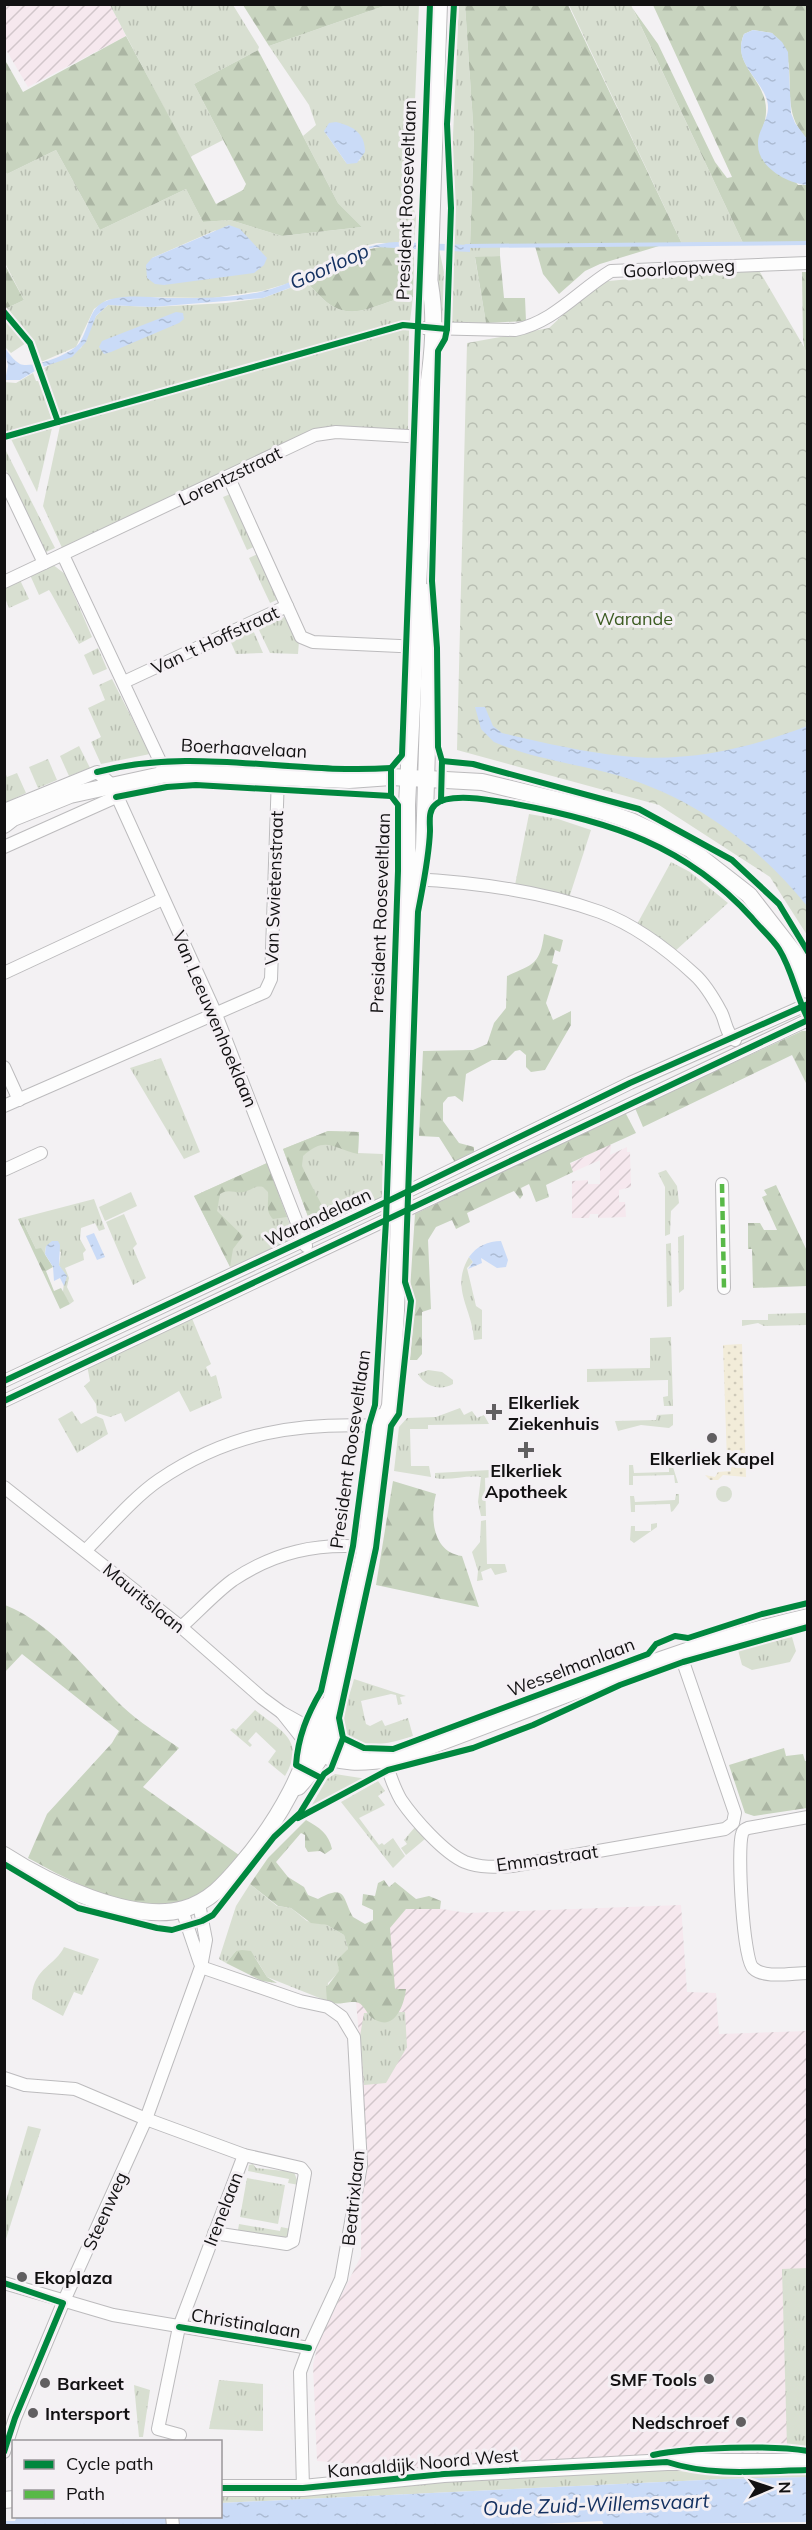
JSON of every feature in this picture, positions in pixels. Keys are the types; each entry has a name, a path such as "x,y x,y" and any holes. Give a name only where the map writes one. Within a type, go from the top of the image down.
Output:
{"street":[{"name":"President Rooseveltlaan","path":"6,1860 46,1881 82,1896 151,1912 182,1910 199,1904 221,1888 262,1841 293,1792 318,1743 323,1709 330,1702 366,1547 382,1426 390,1406 396,1311 408,918 412,879 423,858 417,784 439,4"},
{"name":"Goorloopweg","path":"429,328 515,330 529,327 557,312 596,280 611,271 807,263"},
{"name":"Lorentzstraat","path":"4,582 229,478 315,435 336,432 425,437"},
{"path":"229,478 286,606"},
{"path":"4,479 44,563"},
{"path":"63,555 166,774"},
{"name":"Van 't Hoffstraat","path":"124,682 286,606 301,637 313,642 422,647"},
{"path":"4,810 97,772 114,791"},
{"name":"Boerhaavelaan","path":"4,832 166,774 348,780 364,777 417,784 482,782 602,811 631,821 690,849 749,895 786,940 802,965 807,990"},
{"name":"Van Swietenstraat","path":"4,1106 265,992 271,979 278,776"},
{"name":"Boerhaavelaan","path":"4,825 13,818 70,795 114,791"},
{"name":"Boerhaavelaan","path":"4,847 114,791"},
{"name":"Van Leeuwenhoeklaan","path":"114,791 216,1012 310,1256"},
{"path":"412,879 522,892 600,913 626,925 697,976 722,1013 731,1037 746,1048"},
{"path":"4,973 163,899"},
{"name":"Warandelaan","path":"4,1381 399,1196 619,1088 807,1004"},
{"name":"Warandelaan","path":"4,1401 807,1020"},
{"path":"4,1067 19,1100"},
{"path":"4,1170 41,1153"},
{"path":"722,1184 724,1288"},
{"path":"86,1550 157,1481 209,1452 250,1437 297,1426 349,1423 382,1426"},
{"name":"Mauritslaan","path":"4,1487 182,1628 318,1743"},
{"path":"182,1628 233,1581 284,1555 308,1547 366,1547"},
{"name":"Wesselmanlaan","path":"318,1743 366,1762 397,1758 680,1653 807,1617"},
{"path":"680,1653 735,1813 740,1847 742,1919 746,1956 752,1967 765,1973 807,1973"},
{"name":"Emmastraat","path":"385,1760 400,1799 406,1806 442,1846 476,1866 512,1866 725,1828 754,1826 807,1817"},
{"name":"Steenweg","path":"4,2452 15,2418 63,2302 146,2119 201,1967 206,1940 199,1904"},
{"path":"182,1910 201,1967"},
{"name":"Beatrixlaan","path":"201,1967 300,2001 328,2007 342,2017 354,2037 361,2165 341,2279 300,2372 303,2483"},
{"name":"Irenelaan","path":"4,2078 25,2085 75,2089 146,2119 244,2155 179,2327"},
{"path":"214,2233 287,2244 293,2241 304,2173 301,2168 244,2155"},
{"name":"Christinalaan","path":"4,2283 113,2315 309,2348"},
{"name":"Christinalaan","path":"179,2327 158,2429 180,2435"},
{"name":"Kanaaldijk Noord West","path":"222,2488 249,2487 276,2480 303,2483 355,2474 382,2479 667,2462 807,2462"}],"shaded area":[{"path":"4,5 110,5 126,36 28,87 5,48"},
{"path":"599,1125 611,1146 610,1155 627,1147 627,1152 630,1152 631,1187 619,1190 619,1202 625,1202 626,1217 598,1218 598,1214 590,1214 589,1218 572,1218 572,1181 588,1180 588,1184 600,1184 600,1160 573,1172 570,1164 588,1155"},
{"path":"681,1905 687,1992 716,1993 719,2034 807,2031 807,2458 442,2471 317,2461 313,2365 319,2340 361,2256 362,2069 354,1979 360,1958 406,1909 429,1907 467,1913"}],"green space":[{"path":"110,5 233,5 259,47 258,50 194,84 223,140 190,157"},
{"path":"243,5 387,5 269,46"},
{"path":"387,5 419,5 411,196 416,218 414,243 377,243 360,247 293,282 262,291 213,298 133,297 107,300 94,309 76,347 41,362 31,338 5,309 24,300 5,263 4,170 7,174 56,150 100,230 186,189 203,222 230,220 282,236 362,227 338,203 303,136 316,125 309,105 269,46","holes":["324,131 361,160 347,164","216,230 164,285 152,258"]},
{"path":"459,5 465,5 474,137 470,246 500,246 500,256 475,258 486,323 451,322 448,244"},
{"path":"465,5 568,5 683,246 659,246 600,264 585,271 559,294 543,274 535,246 470,246 474,137"},
{"path":"569,5 631,5 743,243 683,246"},
{"path":"653,5 807,5 807,139 800,131 793,114 788,63 772,33 753,30 744,34 741,47 743,58 761,90 765,103 766,117 760,135 798,185 807,185 807,243 743,243 633,9 658,44 715,162 727,178 732,177"},
{"path":"126,36 216,204 243,190 246,184 194,84 258,50 338,203 362,227 282,236 230,220 203,222 186,189 100,230 56,150 7,174 4,170 5,60 23,92"},
{"path":"393,246 414,248 413,297 364,310 344,311 330,305 306,282 347,257 369,249"},
{"path":"439,249 444,272 444,322 437,322"},
{"path":"500,256 504,298 525,298 526,321 486,323 475,257"},
{"path":"4,263 24,300 5,309 4,308"},
{"name":"Warande","path":"757,267 807,352 807,935 770,877 659,805 457,750 467,343 549,328 598,282"},
{"path":"802,272 807,272 807,362 803,340"},
{"path":"306,282 330,305 344,311 364,310 413,297 410,321 59,418 44,368 81,348 96,316 108,305 152,307 226,303 263,298"},
{"path":"4,317 26,343 11,353 5,347"},
{"path":"402,328 409,330 408,429 339,429 63,550 43,506 60,426"},
{"path":"33,373 36,381 39,381 52,420 5,433 4,382 16,383"},
{"path":"52,428 37,492 11,439"},
{"path":"4,447 55,548 44,553 5,468"},
{"path":"233,493 256,546 247,550 223,497"},
{"path":"260,553 281,598 270,603 249,558"},
{"path":"52,564 65,574 92,637 79,644 49,590 39,595 30,575"},
{"path":"20,580 29,599 9,608 5,598 5,587"},
{"path":"282,617 287,618 299,641 298,654 270,653 258,628"},
{"path":"253,630 263,653 236,654 230,640"},
{"path":"98,648 107,669 93,675 84,655"},
{"path":"112,679 150,754 101,764 91,742 101,737 88,708 105,700 99,685"},
{"path":"79,746 90,768 69,776 60,756"},
{"path":"48,759 57,780 38,788 29,767"},
{"path":"5,772 7,777 17,773 26,793 5,803"},
{"path":"529,814 558,819 591,830 569,898 515,885"},
{"path":"671,862 690,872 728,903 674,952 636,926"},
{"path":"544,934 563,940 560,952 555,950 552,963 558,965 546,1003 553,1020 571,1011 571,1025 545,1070 531,1072 526,1067 526,1055 520,1050 515,1051 506,1060 492,1060 466,1074 463,1102 455,1096 448,1097 443,1103 443,1121 459,1143 474,1147 474,1154 456,1164 439,1137 419,1136 423,1051 473,1050 487,1044 494,1023 506,1008 507,976 534,962 540,952"},
{"path":"802,1031 807,1031 807,1085 792,1055 643,1127 635,1108"},
{"path":"161,1058 200,1152 184,1159 130,1068"},
{"path":"625,1112 636,1133 570,1163 573,1172 546,1185 549,1197 536,1202 529,1184 521,1188 523,1195 520,1199 514,1191 467,1213 470,1222 456,1229 452,1220 436,1227 428,1240 431,1309 422,1312 422,1354 417,1360 410,1360 415,1302 410,1290 415,1214"},
{"path":"328,1131 359,1132 358,1153 383,1154 382,1197 313,1230 283,1149"},
{"path":"328,1131 359,1132 358,1154 324,1145 318,1146 303,1156 302,1166 331,1221 313,1230 283,1149"},
{"path":"267,1163 295,1238 232,1270 194,1196"},
{"path":"267,1163 287,1217 273,1219 268,1210 268,1192 263,1187 244,1192 226,1191 220,1194 217,1211 243,1236 233,1249 230,1267 194,1196"},
{"path":"666,1170 677,1186 679,1203 671,1211 670,1234 665,1236 665,1187 658,1173"},
{"path":"776,1185 807,1251 807,1286 753,1288 752,1249 748,1249 748,1223 760,1223 764,1230 777,1230 762,1197 767,1195 764,1190"},
{"path":"131,1192 137,1206 105,1221 99,1207"},
{"path":"94,1199 105,1229 99,1231 95,1223 81,1228 80,1239 86,1250 83,1253 84,1260 65,1268 69,1278 67,1287 74,1301 70,1304 63,1293 64,1279 59,1265 61,1252 46,1246 45,1254 36,1249 21,1218"},
{"path":"124,1214 137,1244 133,1248 146,1278 133,1285 106,1222"},
{"path":"21,1218 36,1249 41,1248 53,1267 46,1271 54,1291 61,1288 70,1304 60,1309 18,1219"},
{"path":"684,1235 684,1289 679,1293 678,1237"},
{"path":"671,1243 672,1306 667,1307 666,1244"},
{"path":"469,1257 473,1262 467,1268 476,1306 482,1310 482,1339 474,1340 461,1279"},
{"path":"807,1313 807,1325 764,1326 758,1323 742,1326 742,1320 768,1320 768,1314"},
{"path":"191,1316 211,1364 206,1367 211,1377 216,1375 222,1398 190,1412 179,1391 125,1422 121,1413 110,1417 97,1413 96,1404 84,1386 90,1381 87,1365"},
{"path":"671,1337 673,1406 664,1406 663,1397 668,1396 668,1380 587,1382 587,1369 650,1368 650,1338"},
{"path":"428,1370 442,1372 453,1380 453,1384 443,1387 429,1385 418,1374"},
{"path":"460,1408 464,1415 472,1411 477,1418 484,1415 489,1424 428,1425 428,1429 410,1429 411,1466 429,1466 431,1477 394,1471 399,1427 407,1418 436,1417"},
{"path":"72,1411 81,1424 96,1416 103,1419 108,1434 77,1453 58,1419"},
{"path":"673,1414 673,1425 669,1428 641,1425 618,1431 615,1421 656,1420 657,1415"},
{"path":"672,1464 678,1483 675,1483 674,1475 633,1476 633,1485 629,1485 629,1465 633,1465 634,1473 669,1472 669,1465"},
{"path":"490,1470 491,1477 485,1478 486,1516 481,1516 478,1502 481,1477 435,1478 435,1473"},
{"path":"393,1481 436,1494 433,1513 439,1541 444,1548 462,1556 479,1607 376,1585"},
{"path":"721,1486 727,1486 732,1494 730,1500 721,1502 716,1497 716,1491"},
{"path":"676,1494 679,1494 679,1503 671,1512 670,1504 635,1505 635,1512 631,1512 630,1496 634,1496 635,1502 675,1500"},
{"path":"486,1520 487,1564 505,1564 507,1572 495,1575 491,1568 481,1572 483,1580 477,1581 478,1571 472,1552 480,1542 481,1521"},
{"path":"657,1523 657,1527 634,1543 630,1540 631,1526 635,1526 635,1531 651,1531 651,1524"},
{"path":"5,1605 39,1624 54,1636 123,1707 179,1748 143,1787 239,1855 208,1888 195,1896 175,1903 154,1905 132,1903 87,1888 28,1858 47,1814 112,1743 119,1731 22,1654 5,1672"},
{"path":"792,1637 796,1651 790,1662 752,1670 742,1665 738,1650"},
{"path":"354,1679 406,1696 400,1697 402,1704 398,1705 396,1695 391,1694 361,1701 366,1724 370,1726 382,1720 385,1726 408,1718 413,1736 376,1745 356,1743 349,1738 345,1730 344,1718"},
{"path":"255,1710 288,1737 292,1745 291,1764 285,1776 268,1762 276,1751 256,1732 248,1741 252,1745 250,1747 230,1730 233,1728 236,1730"},
{"path":"784,1748 786,1756 803,1754 807,1761 807,1808 754,1816 745,1813 729,1765"},
{"path":"335,1774 367,1779 309,1810 327,1779"},
{"path":"378,1781 385,1791 378,1796 385,1805 359,1818 379,1845 382,1843 384,1845 393,1838 405,1856 393,1868 341,1802"},
{"path":"306,1820 323,1831 332,1849 325,1854 320,1851 308,1852 305,1847 305,1835 301,1833 276,1862 288,1877 304,1887 308,1895 318,1899 334,1892 339,1893 345,1899 353,1917 365,1924 373,1920 373,1910 362,1905 363,1894 375,1896 378,1883 384,1880 389,1887 395,1882 416,1899 429,1896 441,1901 440,1909 406,1909 390,1928 395,1989 406,1989 400,2010 391,2020 385,2022 371,2017 357,2002 339,2004 327,2001 326,1988 339,1971 337,1960 348,1949 344,1935 327,1925 311,1923 291,1908 278,1906 250,1884 268,1858"},
{"path":"415,1827 425,1839 406,1855 401,1848 407,1844 404,1840"},
{"path":"250,1884 277,1906 291,1908 307,1921 327,1925 344,1935 348,1949 338,1966 340,1971 328,1983 327,2001 267,1977 255,1957 236,1951 226,1963 219,1959 236,1906"},
{"path":"64,1947 99,1959 82,1995 74,1992 63,2016 32,1999 32,1995 41,1973"},
{"path":"236,1951 251,1951 267,1977 277,1983 262,1981 226,1963"},
{"path":"405,2012 407,2047 386,2083 364,2085 360,2036 364,2013"},
{"path":"28,2126 41,2129 5,2242 5,2204"},
{"path":"253,2164 256,2168 294,2172 299,2185 288,2183 289,2179 248,2171 249,2165"},
{"path":"247,2178 285,2185 278,2224 240,2217"},
{"path":"239,2224 280,2231 281,2227 291,2229 290,2235 284,2240 238,2230"},
{"path":"807,2268 807,2446 787,2446 782,2269"},
{"path":"219,2380 263,2384 263,2431 209,2429"},
{"path":"134,2385 150,2390 143,2437 139,2437"},
{"path":"660,2470 712,2473 808,2473 807,2477 222,2503 222,2494"}],"sand":[{"path":"742,1344 746,1477 723,1475 718,1480 710,1480 705,1475 715,1477 718,1472 731,1471 731,1461 727,1461 723,1345"}],"water":[{"path":"753,30 772,33 782,42 788,52 791,113 795,123 807,139 807,185 783,178 775,173 759,153 758,139 768,112 767,100 741,53 744,34"},
{"path":"336,122 353,128 363,140 365,152 357,163 347,164 324,131 329,123"},
{"path":"229,225 240,229 267,258 264,265 254,273 164,285 155,284 147,278 146,265 152,258"},
{"path":"396,242 470,245 470,252 375,247 357,252 300,284 263,298 152,307 108,305 96,316 86,342 72,357 40,368 20,380 5,380 8,366 4,347 15,360 26,365 61,356 76,347 96,308 106,301 127,297 213,298 260,292 295,280 343,256 378,245"},
{"path":"176,312 183,313 184,319 179,323 111,352 104,354 99,347 102,341"},
{"path":"475,707 485,707 493,726 502,733 593,752 647,758 717,752 763,741 807,726 807,906 787,883 743,841 693,807 638,782 536,756 494,742 481,729"},
{"path":"94,1233 105,1257 97,1260 86,1236"},
{"path":"52,1241 58,1241 60,1245 59,1265 67,1276 64,1286 60,1278 54,1281 53,1267 45,1254 46,1246"},
{"path":"501,1241 508,1260 506,1267 497,1268 481,1258 482,1263 468,1269 473,1262 469,1257 479,1247"},
{"name":"Oude Zuid-Willemsvaart","path":"807,2477 807,2522 604,2525 602,2521 500,2526 5,2526 4,2521 15,2521 16,2518 222,2518 222,2503"}],"waterway":[{"name":"Goorloop","path":"466,246 808,243"}],"marked path":[{"path":"722,1184 724,1288"}],"cycle path":[{"path":"321,1778 296,1765 297,1755 304,1726 321,1691 353,1546 369,1425 375,1405 386,1221 398,871 398,805 391,796 391,768 402,755 430,4"},
{"path":"441,801 442,761 438,747 437,648 432,581 438,351 445,339 447,329 451,208 447,124 454,4"},
{"path":"4,312 30,343 58,422"},
{"path":"4,437 403,325 447,329"},
{"path":"97,772 170,761 317,768 391,768"},
{"path":"442,761 473,764 639,809 732,860 779,904 808,952"},
{"path":"116,797 167,787 196,785 391,796"},
{"path":"4,1864 78,1908 172,1930 202,1921 213,1915 274,1837 300,1813 324,1774 331,1769 343,1738 339,1718 376,1548 391,1426 399,1414 411,1301 405,1282 418,912 426,872 430,813 433,807 442,801 451,799 474,798 549,811 613,828 673,854 727,893 773,941 788,966 808,1019"},
{"path":"4,1381 386,1202 630,1083 808,1004"},
{"path":"4,1401 808,1020"},
{"path":"343,1738 364,1748 393,1749 648,1654 656,1644 675,1636 688,1638 762,1614 808,1603"},
{"path":"298,1818 388,1770 473,1748 533,1725 620,1685 683,1662 808,1627"},
{"path":"4,2283 63,2303 15,2418 4,2452"},
{"path":"179,2327 309,2348"},
{"path":"653,2455 688,2450 730,2448 808,2451"},
{"path":"222,2488 303,2488 444,2474 667,2462 684,2467 719,2471 808,2470"}],"place":[{"name":"Elkerliek Ziekenhuis","path":"494,1412"},
{"name":"Elkerliek Kapel","path":"712,1438"},
{"name":"Elkerliek Apotheek","path":"526,1450"},
{"name":"Ekoplaza","path":"22,2277"},
{"name":"SMF Tools","path":"709,2379"},
{"name":"Barkeet","path":"45,2383"},
{"name":"Intersport","path":"33,2413"},
{"name":"Nedschroef","path":"741,2422"}]}
